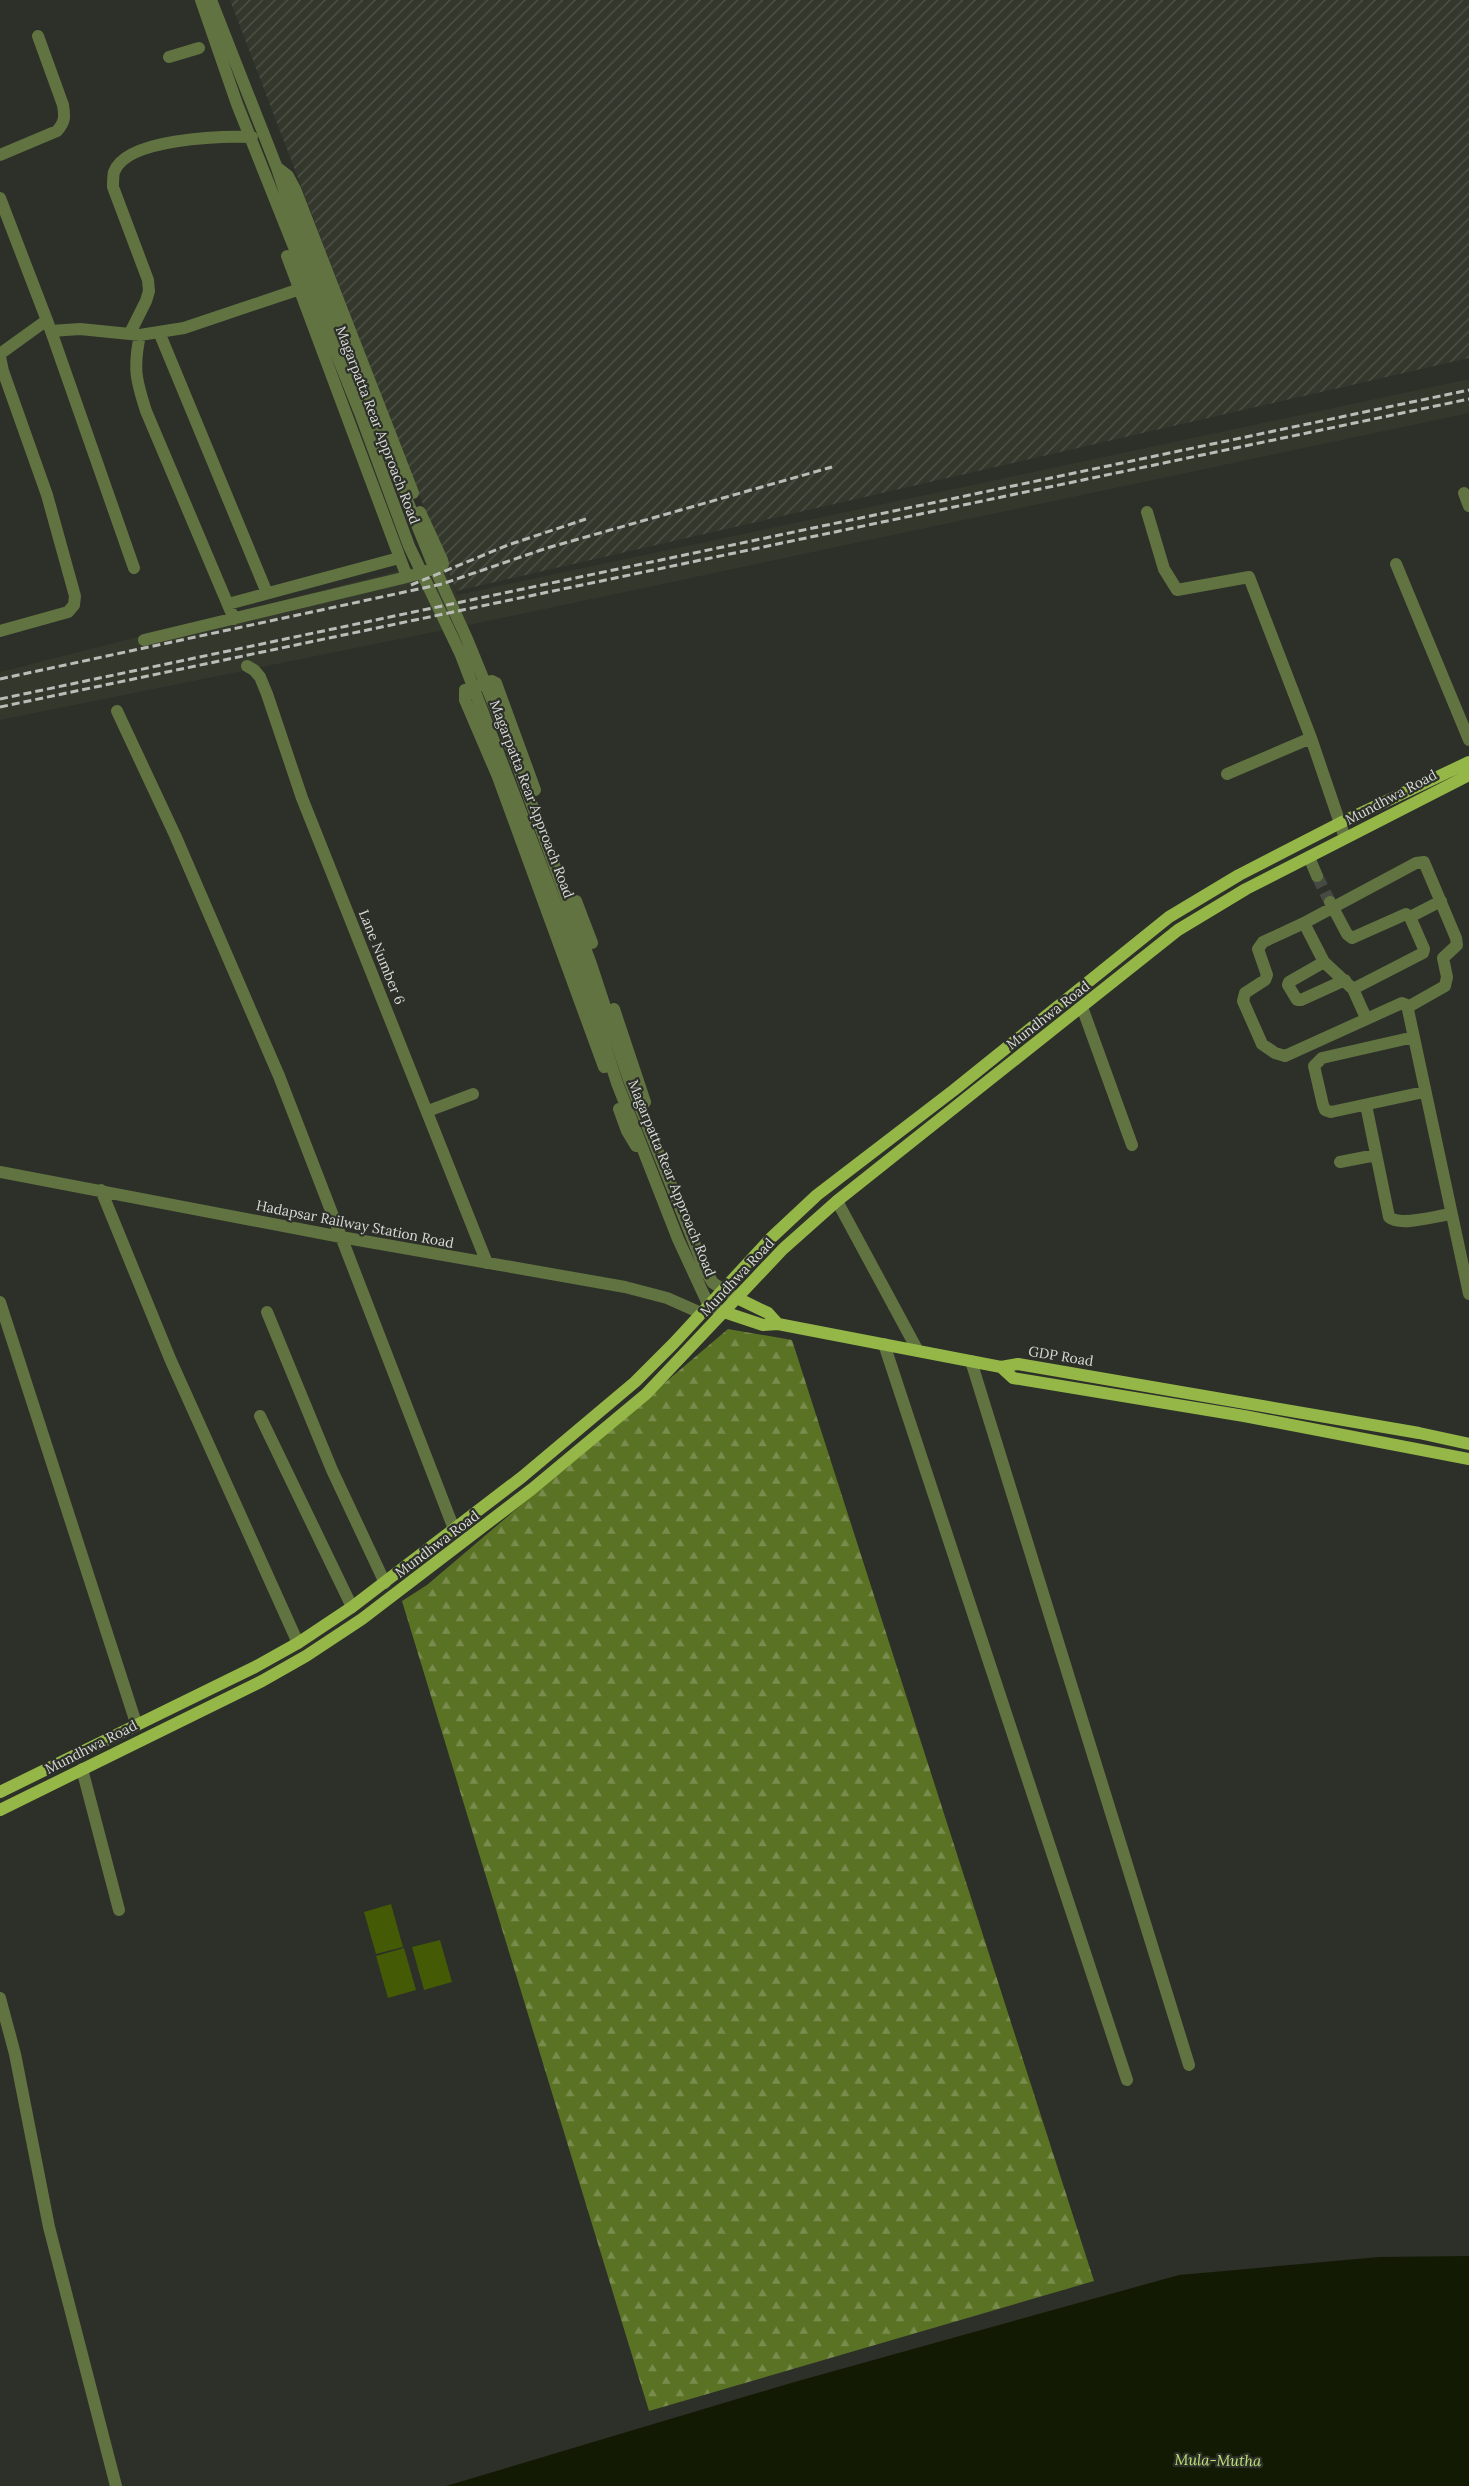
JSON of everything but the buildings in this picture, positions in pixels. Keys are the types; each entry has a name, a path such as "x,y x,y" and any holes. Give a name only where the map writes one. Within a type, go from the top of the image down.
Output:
{"main road":[{"name":"Mundhwa Road","path":"0,1792 136,1723 255,1667 298,1643 357,1604 582,1428 635,1382 771,1238 817,1195 904,1126 954,1090 1169,917 1239,875 1340,823 1469,762"},
{"name":"Mundhwa Road","path":"0,1810 262,1681 306,1656 371,1613 593,1440 646,1394 783,1249 837,1201 1178,930 1246,889 1469,774"},
{"path":"1169,917 1178,930"},
{"path":"904,1126 914,1138"},
{"name":"Magarpatta Rear Approach Road","path":"737,1298 768,1313 778,1324"},
{"path":"724,1312 764,1325 778,1324 1001,1367 1014,1378 1244,1416 1469,1459"},
{"name":"GDP Road","path":"1001,1367 1018,1364 1410,1431 1469,1444"},
{"path":"357,1604 371,1613"}],"street":[{"name":"Magarpatta Rear Approach Road","path":"201,0 237,104 432,562 467,639 504,732 591,964 622,1080 647,1159 705,1309"},
{"name":"Magarpatta Rear Approach Road","path":"211,0 277,168 291,229"},
{"path":"0,155 57,131 64,124 63,106 38,36"},
{"path":"169,56 199,48"},
{"path":"234,619 136,380 135,334 149,291 148,280 113,187 114,172 120,163 145,148 165,143 224,136 252,137"},
{"path":"263,164 263,181 270,208 407,577"},
{"path":"144,640 407,577 440,567 443,564 419,509 295,189 288,176 277,168"},
{"path":"0,198 49,325 134,568"},
{"path":"0,632 68,612 74,605 75,596 47,494 3,371 0,356 49,325 80,330 135,334 159,332 184,328 300,289"},
{"path":"159,332 267,593"},
{"path":"1464,493 1469,506"},
{"path":"1147,512 1164,569 1177,590 1249,577 1312,738 1345,838"},
{"path":"228,604 399,558"},
{"path":"1396,564 1469,740"},
{"name":"Lane Number 6","path":"247,666 260,677 267,694 302,798 487,1263"},
{"path":"647,1159 627,1131 498,777 465,700 465,690 492,682 498,686 585,924 634,1066 644,1096 648,1125"},
{"path":"117,711 175,834 279,1076 454,1529"},
{"path":"1227,774 1312,738"},
{"path":"1309,857 1317,876"},
{"path":"1408,1007 1445,986 1447,977 1443,958 1457,945 1424,862 1416,863 1331,905 1304,923 1263,942 1258,950 1268,976 1245,993 1243,1001 1262,1044 1275,1053 1285,1056 1402,1003 1408,1007 1424,1092 1469,1294"},
{"path":"1410,917 1441,902"},
{"path":"1324,962 1289,982 1288,986 1297,1000 1349,985 1423,953 1423,943 1410,917 1402,914 1352,938 1331,905"},
{"path":"1304,923 1324,962 1349,985 1366,1018"},
{"path":"1082,1007 1132,1145"},
{"path":"1414,1037 1317,1061 1314,1066 1326,1110 1331,1112 1424,1092"},
{"name":"Magarpatta Rear Approach Road","path":"622,1080 648,1125 705,1270 713,1283 737,1298"},
{"path":"428,1111 473,1094"},
{"path":"1366,1105 1386,1212 1393,1221 1402,1222 1451,1214"},
{"path":"1340,1162 1376,1155"},
{"name":"Hadapsar Railway Station Road","path":"0,1172 341,1237 625,1287 705,1309"},
{"path":"101,1190 171,1361 298,1643"},
{"path":"837,1201 918,1351"},
{"path":"0,1302 136,1723"},
{"path":"705,1309 724,1312"},
{"path":"267,1312 332,1470 385,1583"},
{"path":"884,1344 1127,2080"},
{"path":"971,1362 1189,2066"},
{"path":"260,1416 357,1604"},
{"path":"82,1768 119,1910"},
{"path":"0,1998 15,2054 49,2227 116,2486"}],"shaded area":[{"path":"230,0 1469,0 1469,358 456,591"},
{"path":"1469,379 1469,413 464,626 0,720 0,672 422,565 446,568 457,595"}],"green space":[{"path":"728,1329 792,1340 1094,2281 649,2411 402,1601 427,1585"},
{"path":"391,1904 403,1947 376,1954 364,1912"},
{"path":"440,1940 452,1982 424,1990 412,1947"},
{"path":"404,1948 416,1990 388,1998 376,1956"}],"water":[{"name":"Mula-Mutha","path":"1469,2256 1469,2486 446,2486 791,2383 1179,2275 1379,2257"}],"tunnel":[{"path":"1317,876 1330,902"}],"railway":[{"path":"0,699 1469,390"},
{"path":"0,707 1469,399"},
{"path":"0,679 442,584 547,548 832,467"},
{"path":"411,585 508,545 586,519"}]}
